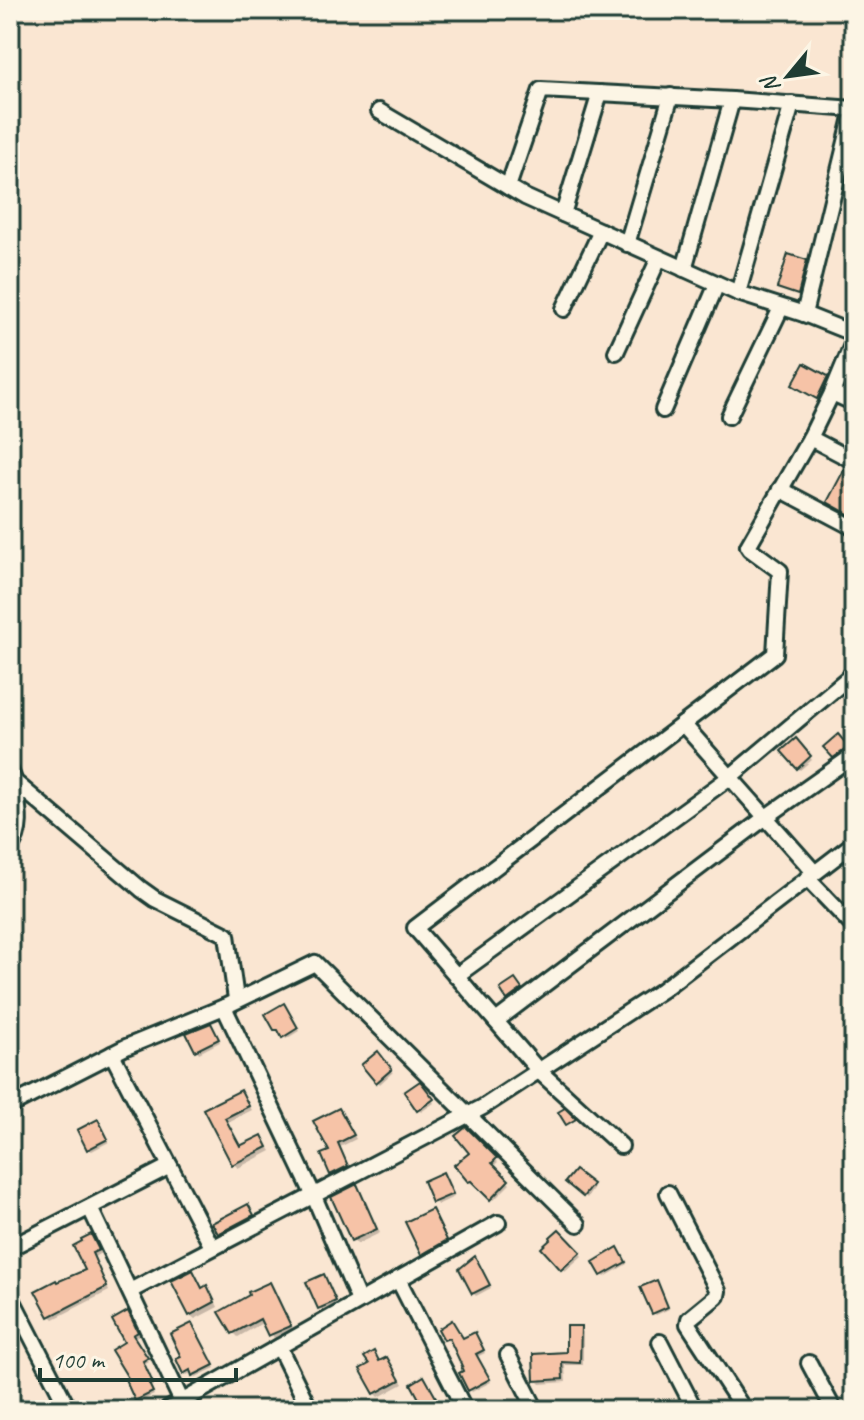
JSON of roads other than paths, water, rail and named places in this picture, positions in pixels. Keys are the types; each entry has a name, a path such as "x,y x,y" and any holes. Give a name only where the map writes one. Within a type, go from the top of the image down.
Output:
{"street":[{"path":"508,187 541,90 854,109 804,314"},
{"path":"563,214 600,93"},
{"path":"627,244 671,96"},
{"path":"684,269 732,100"},
{"path":"738,293 792,104"},
{"path":"379,111 525,197 738,293 854,334"},
{"path":"564,309 601,231"},
{"path":"616,352 659,258"},
{"path":"663,410 717,284"},
{"path":"729,416 781,308"},
{"path":"621,1146 539,1071 415,928 775,654 780,571 748,546 810,438 854,340"},
{"path":"832,393 854,403"},
{"path":"810,438 854,461"},
{"path":"780,489 854,528"},
{"path":"456,976 730,777 854,673"},
{"path":"683,724 766,817 853,925"},
{"path":"496,1021 766,817 854,755"},
{"path":"10,848 20,828 12,776"},
{"path":"12,776 148,894 227,935 230,1003 359,1301"},
{"path":"130,1291 469,1115 662,990 854,843"},
{"path":"10,1106 112,1054 315,963 578,1224"},
{"path":"112,1054 212,1247"},
{"path":"10,1248 170,1166"},
{"path":"668,1193 718,1294 689,1319 688,1324 744,1410"},
{"path":"90,1208 182,1402"},
{"path":"167,1410 498,1223"},
{"path":"398,1279 465,1410"},
{"path":"10,1295 69,1410"},
{"path":"660,1342 695,1410"},
{"path":"279,1347 310,1410"},
{"path":"508,1355 536,1410"},
{"path":"809,1363 834,1410"}]}
